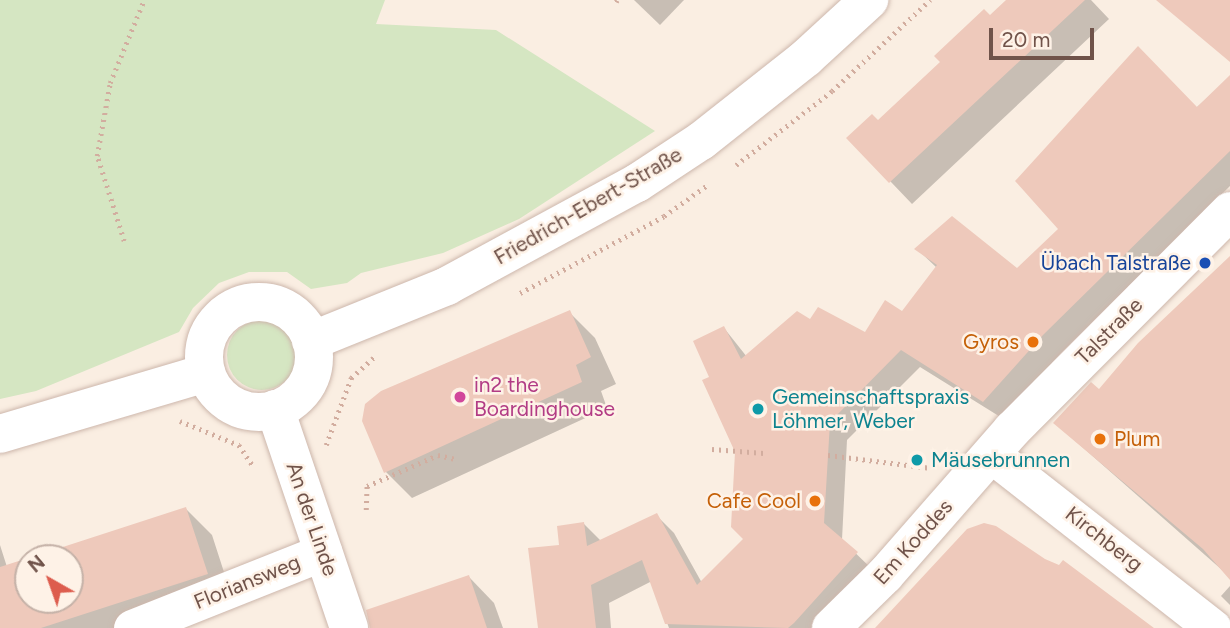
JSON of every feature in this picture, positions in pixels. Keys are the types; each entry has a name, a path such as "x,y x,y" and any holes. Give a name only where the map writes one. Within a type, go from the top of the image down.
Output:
{"main road":[{"name":"Friedrich-Ebert-Straße","path":"311,341 447,286 637,183 701,141 806,58 869,0"},
{"name":"Talstraße","path":"991,454 1230,211"},
{"path":"264,302 284,308 301,322 311,341 313,362 307,383 294,400 275,409 254,412 233,406 216,392 206,373 204,352 210,331 224,315 243,305 264,302"},
{"path":"0,434 206,373"},
{"name":"An der Linde","path":"275,409 349,628"},
{"name":"Em Koddes","path":"831,628 991,454"}],"street":[{"name":"Kirchberg","path":"991,454 1213,628"},
{"name":"Floriansweg","path":"132,628 323,552"}],"path":[{"path":"124,241 97,156 110,83 144,0"},
{"path":"172,418 239,445 255,469 292,458"},
{"path":"712,449 765,453"},
{"path":"366,510 367,486 438,455 456,458"},
{"path":"828,455 928,465 960,489"}],"green space":[{"path":"0,0 385,0 376,24 496,30 655,131 519,219 443,253 361,273 347,283 311,289 287,272 249,272 219,283 193,308 179,332 36,391 0,399"},
{"path":"269,320 282,326 291,335 295,341 295,369 287,380 276,388 255,390 237,380 229,369 227,348 237,330 248,322"}],"building":[{"path":"1006,0 1085,0 889,183 846,138 872,114 878,120 940,62 934,56 984,9 990,15"},
{"path":"1156,0 1230,0 1230,62"},
{"path":"1138,46 1197,107 1230,75 1230,151 1043,335 983,402 901,350 830,422 824,523 858,552 794,623 788,628 665,624 642,560 591,585 596,628 538,628 528,548 559,545 557,526 584,522 587,546 657,513 697,585 743,539 731,527 735,452 702,380 709,377 693,341 724,326 741,359 797,311 810,319 818,307 865,332 885,300 902,311 937,265 914,249 952,216 1017,268 1058,229 1015,181"},
{"path":"1230,256 1230,580 1203,549 1053,423 1091,382 1099,389 1138,343"},
{"name":"in2 the Boardinghouse","path":"570,310 591,357 576,365 582,382 384,473 362,421 365,404 381,391"},
{"path":"186,507 208,574 41,628 0,628 0,567 14,562 14,614 84,614 84,544 72,544"},
{"path":"984,523 996,526 1045,559 1059,565 1063,560 1154,628 875,628 967,529"},
{"path":"469,575 487,628 370,628 366,610"}],"place":[{"name":"Übach Talstraße","path":"1205,263"},
{"name":"Gyros","path":"1033,342"},
{"name":"in2 the Boardinghouse","path":"460,397"},
{"name":"Gemeinschaftspraxis Löhmer, Weber","path":"758,409"},
{"name":"Plum","path":"1100,439"},
{"name":"Mäusebrunnen","path":"917,460"},
{"name":"Cafe Cool","path":"815,501"}]}
